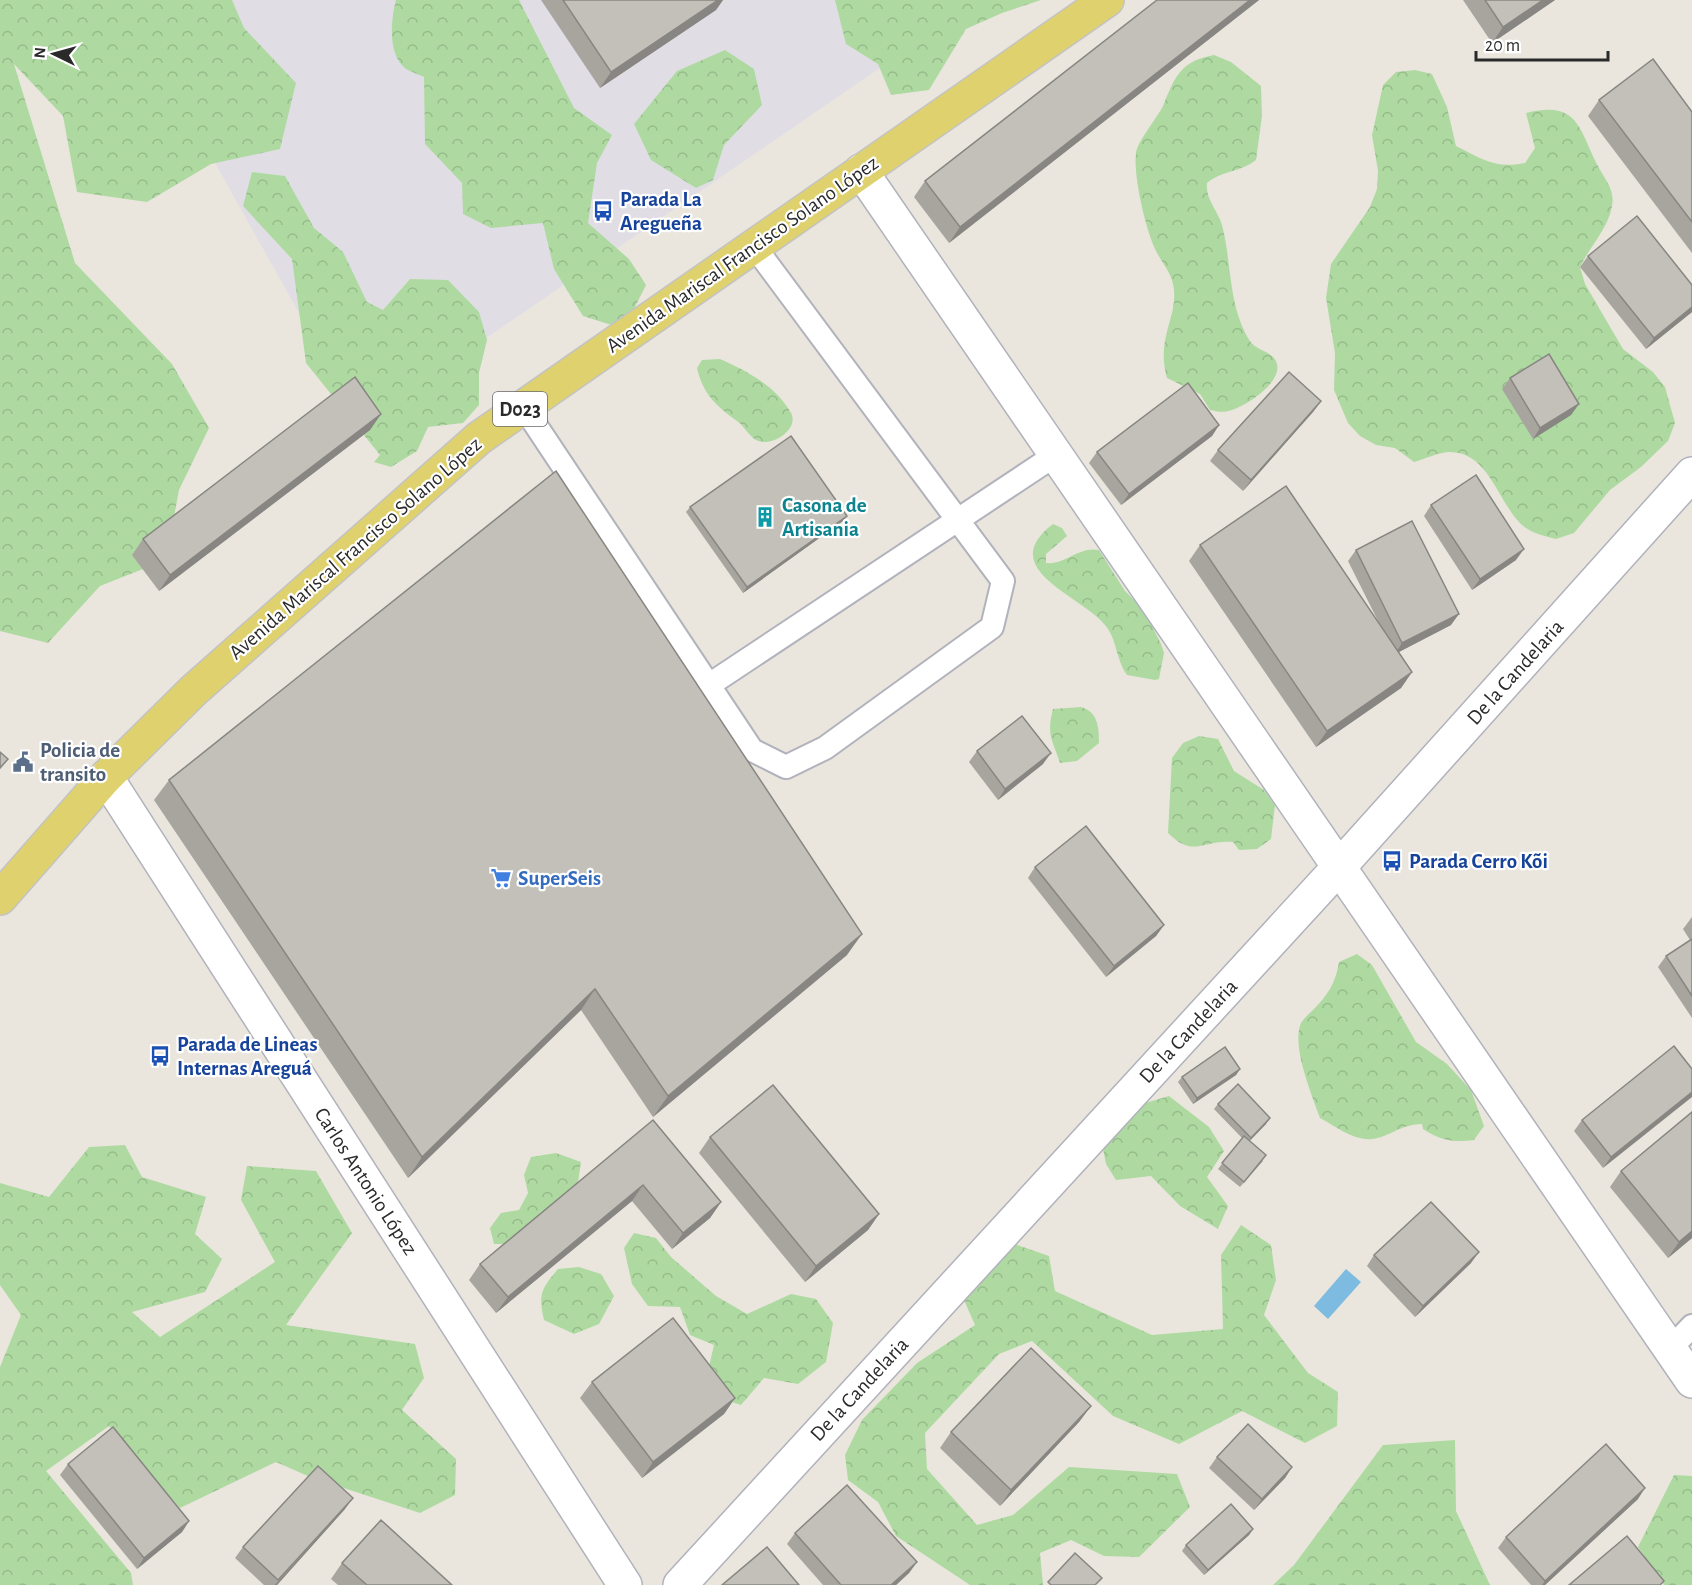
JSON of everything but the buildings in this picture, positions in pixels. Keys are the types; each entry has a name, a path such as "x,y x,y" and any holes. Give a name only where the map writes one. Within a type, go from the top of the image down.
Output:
{"main road":[{"name":"Avenida Mariscal Francisco Solano López","path":"0,898 106,777 193,691 278,613 478,438 1107,0"}],"street":[{"path":"861,171 1340,866 1681,1338 1692,1381"},
{"name":"De la Candelaria","path":"680,1585 1340,866 1692,474"},
{"name":"Carlos Antonio López","path":"106,777 625,1585"}],"lane":[{"path":"523,406 752,750 786,767 825,748 992,627 1003,581 960,520 754,246"},
{"path":"709,685 1057,454"}],"shaded area":[{"path":"124,0 979,0 361,424"}],"green space":[{"path":"0,0 232,0 244,28 296,83 280,149 211,164 147,202 77,192 63,116 14,64 75,263 172,364 209,428 179,490 166,560 100,586 48,643 0,631"},
{"path":"396,0 519,0 574,108 612,135 597,163 588,223 629,259 646,285 624,329 583,316 554,269 543,223 491,228 463,214 462,183 425,144 424,77 406,69 400,63 393,46 392,26"},
{"path":"835,0 1041,0 1002,13 966,29 929,90 891,95 878,64 846,44"},
{"path":"725,50 754,69 762,105 724,145 713,180 696,188 651,160 634,124 677,71"},
{"path":"1214,55 1231,62 1261,86 1262,116 1256,160 1213,179 1207,183 1207,189 1222,225 1234,299 1243,328 1250,341 1272,356 1277,364 1274,379 1260,394 1235,409 1223,412 1210,410 1200,394 1167,378 1164,350 1173,306 1173,284 1148,230 1138,189 1136,163 1137,148 1163,106 1176,78 1194,61"},
{"path":"1415,70 1432,74 1447,107 1456,146 1481,159 1497,164 1525,163 1535,148 1526,113 1557,110 1568,114 1575,121 1611,190 1613,200 1607,222 1580,267 1585,284 1623,349 1653,372 1665,387 1675,423 1668,441 1641,467 1610,490 1574,533 1556,539 1534,532 1522,525 1484,469 1463,454 1446,452 1414,462 1395,448 1376,445 1360,436 1348,423 1334,390 1335,353 1326,298 1331,264 1370,207 1377,189 1378,171 1372,135 1383,85 1396,72"},
{"path":"252,172 285,176 314,228 343,252 367,302 383,310 410,279 448,280 479,312 487,340 479,373 479,405 463,423 428,427 417,451 391,467 374,462 380,455 306,363 292,259 243,206"},
{"path":"720,359 760,380 785,403 793,419 788,431 769,442 756,440 711,399 697,368 702,360"},
{"path":"1053,524 1062,528 1067,536 1046,554 1046,563 1060,561 1092,549 1099,550 1125,591 1144,610 1161,644 1164,653 1159,679 1127,675 1105,625 1062,592 1037,568 1033,555 1037,540"},
{"path":"1081,707 1094,716 1098,726 1099,743 1077,761 1060,763 1050,732 1053,709"},
{"path":"1199,736 1218,739 1234,771 1264,790 1275,805 1271,839 1257,849 1239,850 1233,842 1199,846 1185,845 1168,833 1172,758 1183,743"},
{"path":"1357,954 1372,965 1416,1042 1447,1064 1471,1090 1484,1126 1474,1140 1453,1141 1441,1138 1423,1129 1422,1124 1407,1126 1378,1138 1358,1138 1320,1118 1301,1057 1299,1033 1301,1023 1331,988 1339,962"},
{"path":"1169,1096 1209,1127 1224,1151 1207,1177 1228,1206 1218,1229 1180,1206 1151,1176 1116,1180 1106,1164 1102,1144 1142,1104"},
{"path":"125,1145 142,1177 206,1197 195,1234 222,1259 205,1292 132,1312 160,1337 275,1262 241,1200 247,1166 316,1171 352,1233 286,1325 415,1344 424,1378 402,1410 456,1459 455,1495 420,1513 310,1477 276,1462 180,1508 109,1426 46,1471 131,1573 133,1585 0,1585 0,1367 21,1315 0,1285 0,1183 49,1197 89,1147"},
{"path":"556,1153 581,1162 577,1189 540,1213 514,1244 494,1244 490,1228 501,1213 519,1210 528,1193 524,1175 531,1157"},
{"path":"1241,1225 1271,1245 1276,1280 1264,1315 1308,1373 1338,1392 1337,1426 1305,1443 1242,1411 1179,1444 1113,1416 1032,1341 999,1354 925,1433 927,1469 977,1525 1013,1515 1069,1467 1177,1474 1190,1507 1139,1557 1104,1556 1071,1540 1040,1553 1043,1585 970,1585 896,1536 878,1502 848,1480 845,1455 862,1420 917,1363 975,1325 960,1291 1012,1243 1049,1256 1055,1291 1152,1335 1223,1329 1221,1255"},
{"path":"634,1233 656,1238 671,1257 716,1296 747,1314 791,1294 816,1299 833,1323 826,1362 798,1384 764,1378 741,1405 716,1397 707,1375 714,1345 690,1335 680,1307 648,1306 632,1284 624,1248"},
{"path":"579,1267 601,1274 614,1296 599,1324 574,1334 544,1320 541,1298 542,1292 558,1269"},
{"path":"1455,1440 1456,1511 1490,1585 1273,1585 1294,1565 1383,1445"},
{"path":"1674,1475 1692,1476 1692,1585 1664,1585 1638,1547"}],"water":[{"path":"1346,1269 1361,1282 1328,1319 1314,1306"}],"place":[{"name":"Parada La Aregueña","path":"603,211"},
{"name":"Casona de Artisania","path":"765,517"},
{"name":"Policia de transito","path":"23,762"},
{"name":"Parada Cerro Kõi","path":"1392,861"},
{"name":"SuperSeis","path":"501,878"},
{"name":"Parada de Lineas Internas Areguá","path":"160,1056"}]}
